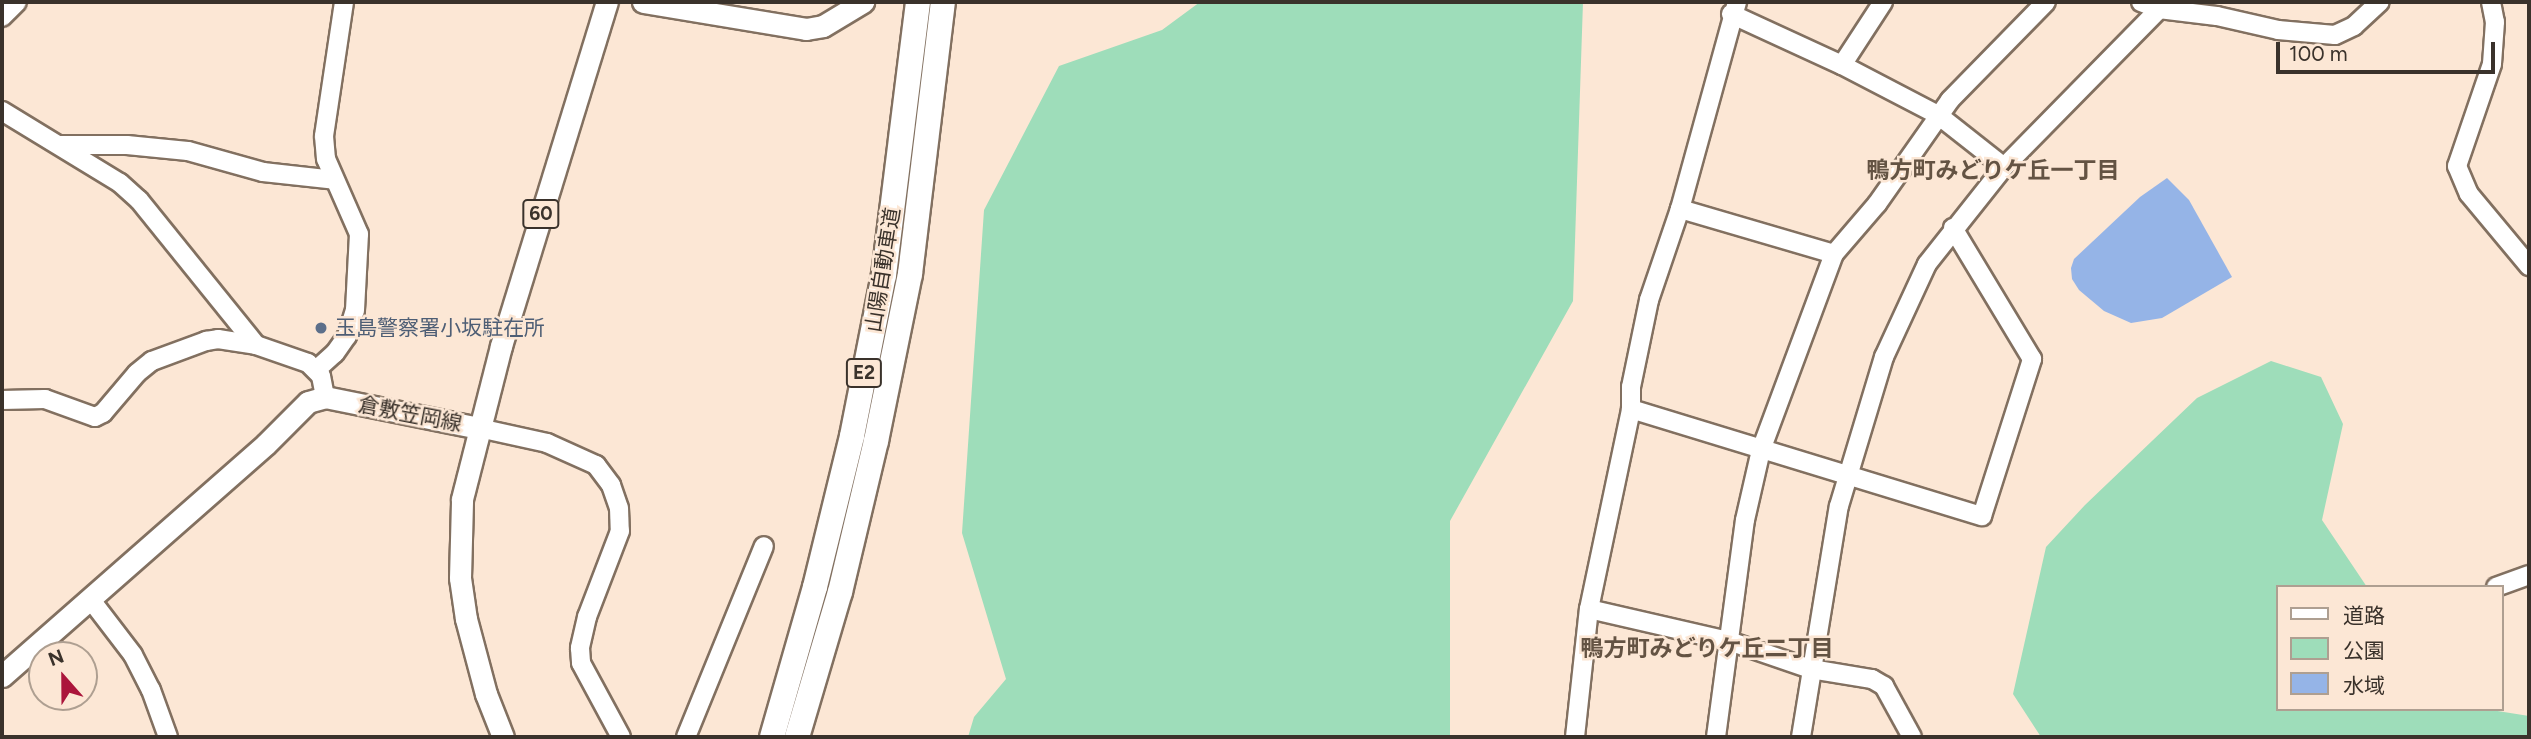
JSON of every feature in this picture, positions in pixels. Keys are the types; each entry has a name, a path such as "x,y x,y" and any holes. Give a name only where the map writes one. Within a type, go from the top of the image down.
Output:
{"highway":[{"name":"山陽自動車道","path":"772,737 815,587 852,436 881,289 918,2"},
{"name":"山陽自動車道","path":"797,737 840,592 876,441 905,300 943,2"}],"main road":[{"name":"倉敷笠岡線","path":"325,397 479,428 576,97 607,2"},
{"path":"643,2 806,29 823,26 863,2"},
{"path":"2,676 91,600 308,402 325,397"},
{"path":"479,428 463,499 460,578 474,656 503,737"}],"street":[{"path":"2,17 17,2"},
{"path":"316,370 335,353 348,335 355,310 359,234 327,159 324,136 344,2"},
{"path":"1842,65 1884,2"},
{"path":"1716,737 1745,520 1761,450 1834,254 1877,204 1938,115 2046,2"},
{"path":"2141,2 2159,9 2217,16 2278,30 2335,35 2354,26 2380,2"},
{"path":"2491,2 2495,22 2493,64 2457,166 2469,194 2529,266"},
{"path":"1575,737 1589,609 1631,409 1631,387 1649,300 1680,209 1734,8 1938,115 2004,167"},
{"path":"1801,737 1839,506 1884,357 1927,264 2004,167 2159,9"},
{"path":"2,111 101,170 139,200 256,345"},
{"path":"58,145 127,145 188,150 263,172 335,180"},
{"path":"1680,209 1834,254"},
{"path":"1631,409 1982,516 2032,359 1953,228"},
{"path":"2,400 45,399 95,417 103,413 137,373 152,360 218,339 256,345 308,363 316,370 325,397"},
{"path":"479,428 547,443 596,465 611,485 619,508 620,531 587,617 580,648 581,663 621,737"},
{"path":"686,737 764,545"},
{"path":"2502,585 2529,576"},
{"path":"91,600 133,654 168,737"},
{"path":"1589,609 1729,641 1811,669 1872,679 1884,686 1912,737"}],"green space":[{"path":"1200,2 1583,2 1573,301 1450,521 1450,737 968,737 974,717 1006,679 962,533 984,210 1059,66 1162,30"},
{"path":"2271,361 2321,377 2343,424 2322,520 2366,585 2276,585 2276,711 2498,711 2529,716 2529,737 2041,737 2013,694 2046,547 2085,505 2197,398"}],"water":[{"path":"2167,178 2189,200 2232,277 2162,318 2131,323 2104,311 2079,290 2072,279 2071,268 2074,259 2140,197"}],"place":[{"name":"玉島警察署小坂駐在所","path":"321,328"}],"district":[{"name":"鴨方町みどりケ丘一丁目","path":"1993,170"},
{"name":"鴨方町みどりケ丘二丁目","path":"1707,648"}]}
